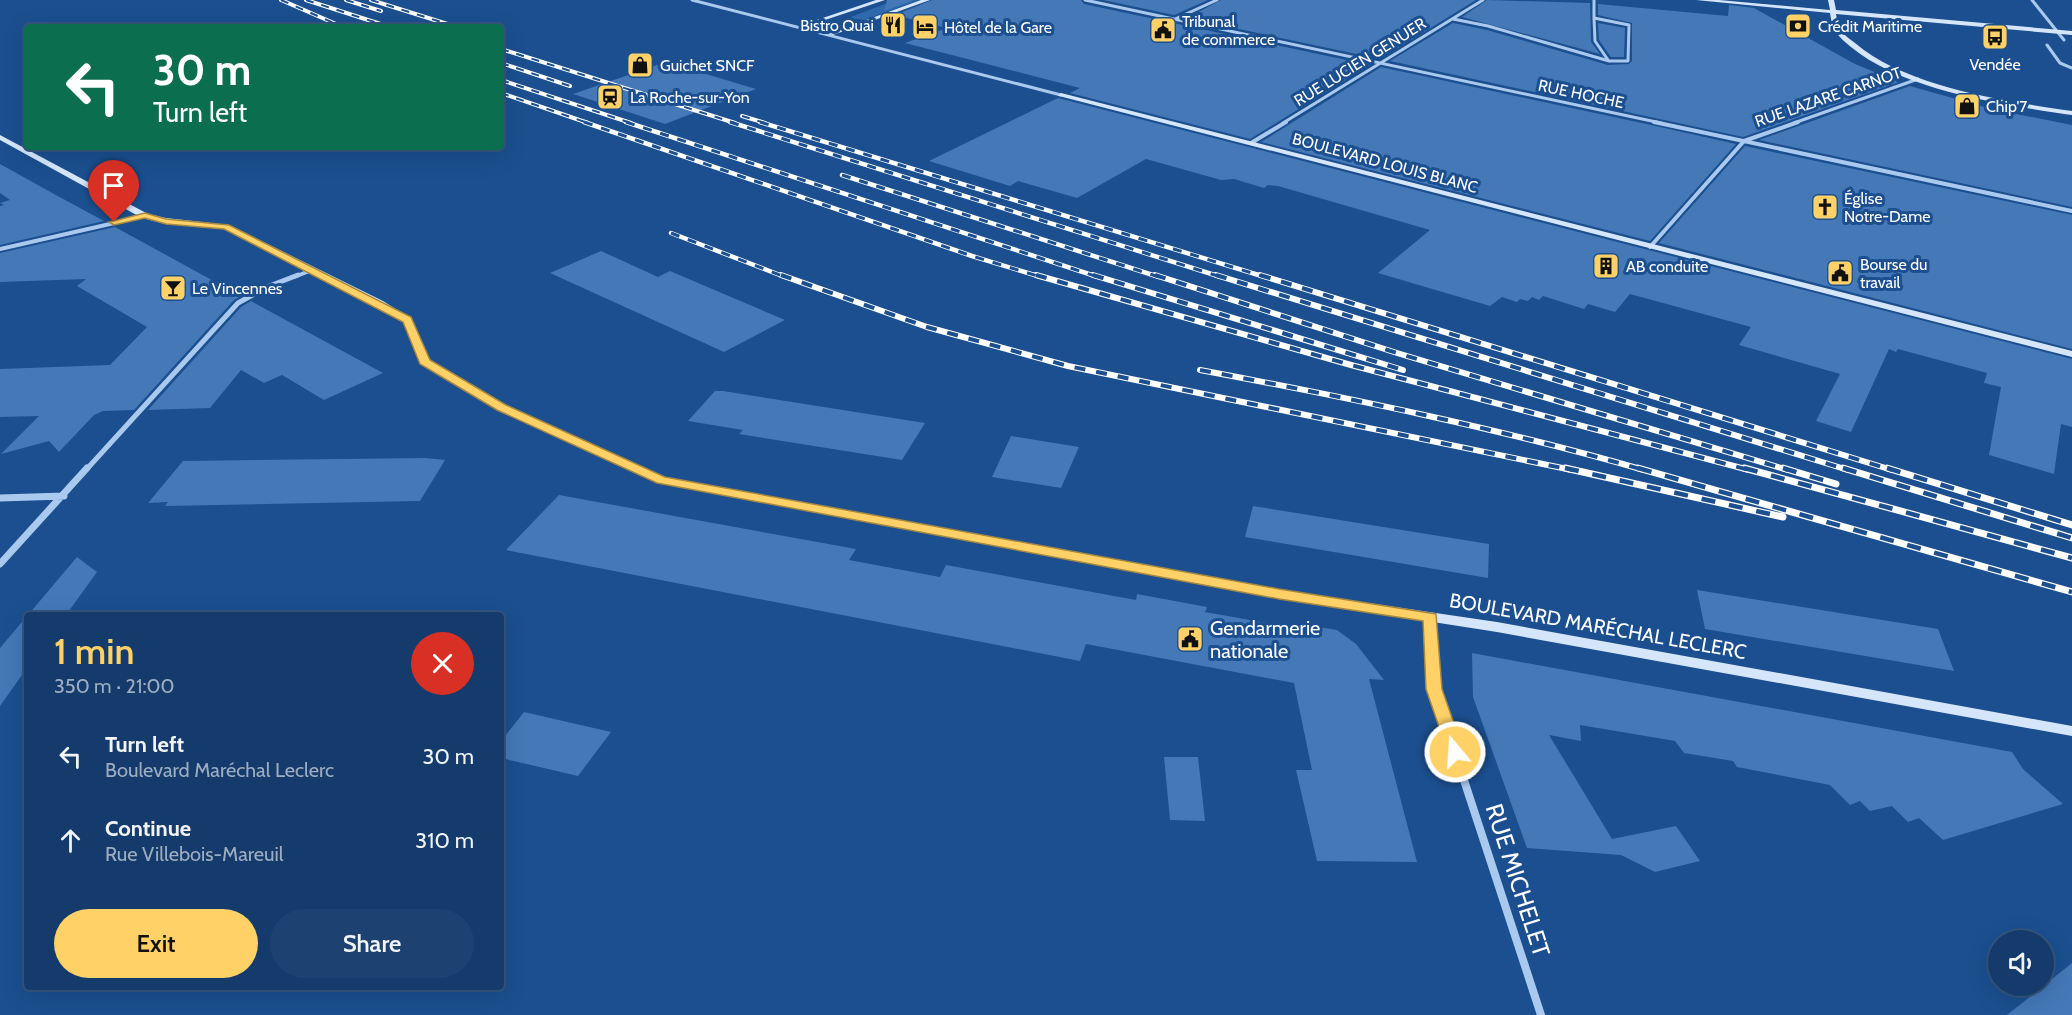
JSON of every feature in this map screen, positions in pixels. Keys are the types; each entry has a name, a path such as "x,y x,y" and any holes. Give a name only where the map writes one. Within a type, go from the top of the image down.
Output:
{"street":[{"name":"BOULEVARD LOUIS BLANC","path":"692,0 2072,354"},
{"path":"802,27 882,0"},
{"path":"831,34 927,0"},
{"name":"RUE HOCHE","path":"1085,0 2072,211"},
{"path":"1174,19 1217,0"},
{"name":"RUE LUCIEN GENUER","path":"1251,143 1483,0"},
{"path":"1594,0 1592,32 1596,47 1609,61"},
{"path":"1699,0 1834,14 1874,14 2072,33"},
{"path":"1831,0 1839,33 1863,53 1920,78 1984,97 2072,113"},
{"path":"2032,0 2064,40"},
{"path":"1452,19 1488,26 1609,61 1628,61 1629,25 1594,18"},
{"path":"2047,45 2060,63 2072,68"},
{"name":"RUE LAZARE CARNOT","path":"1650,247 1744,141 1920,78"},
{"name":"BOULEVARD MARÉCHAL LECLERC","path":"0,137 145,216 166,221 226,227 312,270 407,320 424,362 502,407 662,481 1279,594 1431,617 2072,731"},
{"path":"0,249 145,216"},
{"path":"0,564 238,303 267,287 312,270"},
{"path":"0,498 64,496"},
{"name":"RUE MICHELET","path":"1431,617 1434,689 1541,1015"}],"shaded area":[{"path":"895,0 919,0 864,20 848,18"}],"building":[{"path":"887,0 914,0 884,11"},
{"path":"932,0 1081,0 1084,4 1370,65 1250,139 1070,93 1080,88 905,43 947,28 895,15"},
{"path":"1103,0 1208,0 1174,15"},
{"path":"1221,0 1476,0 1380,59 1187,18"},
{"path":"1487,0 1590,3 1591,42 1600,54 1462,17"},
{"path":"1598,4 1728,16 1729,5 1754,8 1855,64 1899,82 1743,137 1390,61 1453,23 1487,30 1608,65 1629,64 1632,61 1632,23 1598,15"},
{"path":"1598,23 1625,28 1624,57 1611,57 1599,40"},
{"path":"666,62 756,89 665,124 573,94"},
{"path":"1381,67 1736,144 1650,241 1261,142"},
{"path":"1910,86 1991,109 2072,125 2072,207 1759,140"},
{"path":"1058,98 2072,359 2072,427 2061,424 2054,474 1989,455 2001,387 1984,383 1987,373 1898,349 1896,352 1889,349 1851,432 1816,421 1840,374 1739,345 1751,327 1630,294 1615,312 1588,304 1584,309 1543,296 1539,300 1532,297 1528,301 1520,299 1517,302 1502,297 1490,306 1378,273 1430,230 1278,186 1268,185 1264,188 1234,179 1221,180 1146,159 1077,198 1018,181 1010,186 929,161"},
{"path":"1745,146 2072,215 2072,349 1659,243"},
{"path":"0,164 104,221 0,245 0,206 4,205 0,203 10,200 0,193"},
{"path":"115,227 241,296 234,300 134,410 103,411 94,415 59,452 49,441 1,454 39,416 0,417 0,369 110,365 147,327 77,286 86,279 0,282 0,253"},
{"path":"601,251 658,277 670,271 785,320 724,352 550,273"},
{"path":"251,301 383,373 324,400 282,375 264,383 241,370 210,408 148,410 241,307"},
{"path":"715,391 925,423 902,460 739,434 743,430 688,421"},
{"path":"1011,436 1079,447 1061,488 992,477"},
{"path":"425,458 445,460 420,501 165,506 168,502 148,503 183,461"},
{"path":"559,495 856,549 849,560 940,577 946,565 1136,600 1137,594 1207,607 1205,612 1305,630 1306,625 1337,630 1356,644 1384,680 1369,679 1417,862 1317,861 1296,770 1312,770 1294,683 1086,644 1080,661 506,550"},
{"path":"1253,506 1489,544 1488,578 1245,537"},
{"path":"77,557 97,572 68,612 31,612"},
{"path":"1697,590 1938,629 1954,671 1705,629"},
{"path":"24,620 24,672 0,706 0,648"},
{"path":"1472,653 2012,752 2023,769 2063,804 1943,840 1919,818 1908,822 1892,806 1870,811 1860,801 1850,805 1830,785 1737,767 1733,761 1684,753 1675,741 1580,725 1581,741 1549,735 1612,839 1676,826 1700,861 1655,872 1621,855 1527,848 1473,697"},
{"path":"524,712 611,732 578,776 504,759 504,737"},
{"path":"1164,757 1198,757 1205,821 1170,820"},
{"path":"2072,963 2072,1015 2007,1015 2031,996 2054,996 2054,977"}],"railway":[{"path":"281,0 336,24"},
{"path":"306,0 381,24"},
{"path":"346,0 381,11"},
{"path":"371,0 447,24"},
{"path":"504,50 735,123"},
{"path":"504,64 570,86"},
{"path":"504,81 631,123"},
{"path":"504,94 588,123"},
{"path":"742,116 765,123"},
{"path":"584,122 972,256 1041,277"},
{"path":"626,122 1098,277"},
{"path":"730,122 1221,277"},
{"path":"760,122 1265,277"},
{"path":"842,175 1159,277"},
{"path":"671,233 785,277"},
{"path":"781,275 927,327 1068,366 1572,470"},
{"path":"1036,275 1351,365 1749,470"},
{"path":"1093,275 1403,370"},
{"path":"1155,275 1397,353 1788,470"},
{"path":"1216,275 1848,470"},
{"path":"1260,275 1892,470"},
{"path":"1200,370 1423,415 1644,470"},
{"path":"1565,468 1783,517"},
{"path":"1638,468 2072,592"},
{"path":"1744,468 2072,558"},
{"path":"1783,468 1836,484"},
{"path":"1843,468 2072,538"},
{"path":"1887,468 2072,525"}],"place":[{"name":"Bistro Quai","path":"893,25"},
{"name":"Crédit Maritime","path":"1798,26"},
{"name":"Hôtel de la Gare","path":"925,27"},
{"name":"Tribunal de commerce","path":"1163,30"},
{"name":"Vendée","path":"1995,37"},
{"name":"Guichet SNCF","path":"640,65"},
{"name":"La Roche-sur-Yon","path":"610,97"},
{"name":"Chip'7","path":"1967,106"},
{"name":"Église Notre-Dame","path":"1825,207"},
{"name":"AB conduite","path":"1606,266"},
{"name":"Bourse du travail","path":"1840,273"},
{"name":"Le Vincennes","path":"173,288"},
{"name":"Gendarmerie nationale","path":"1190,639"}],"route":[{"path":"114,222 145,216 166,221 226,227 380,303 407,320 424,362 502,407 662,481 1279,594 1431,617 1434,689 1455,752"}]}
